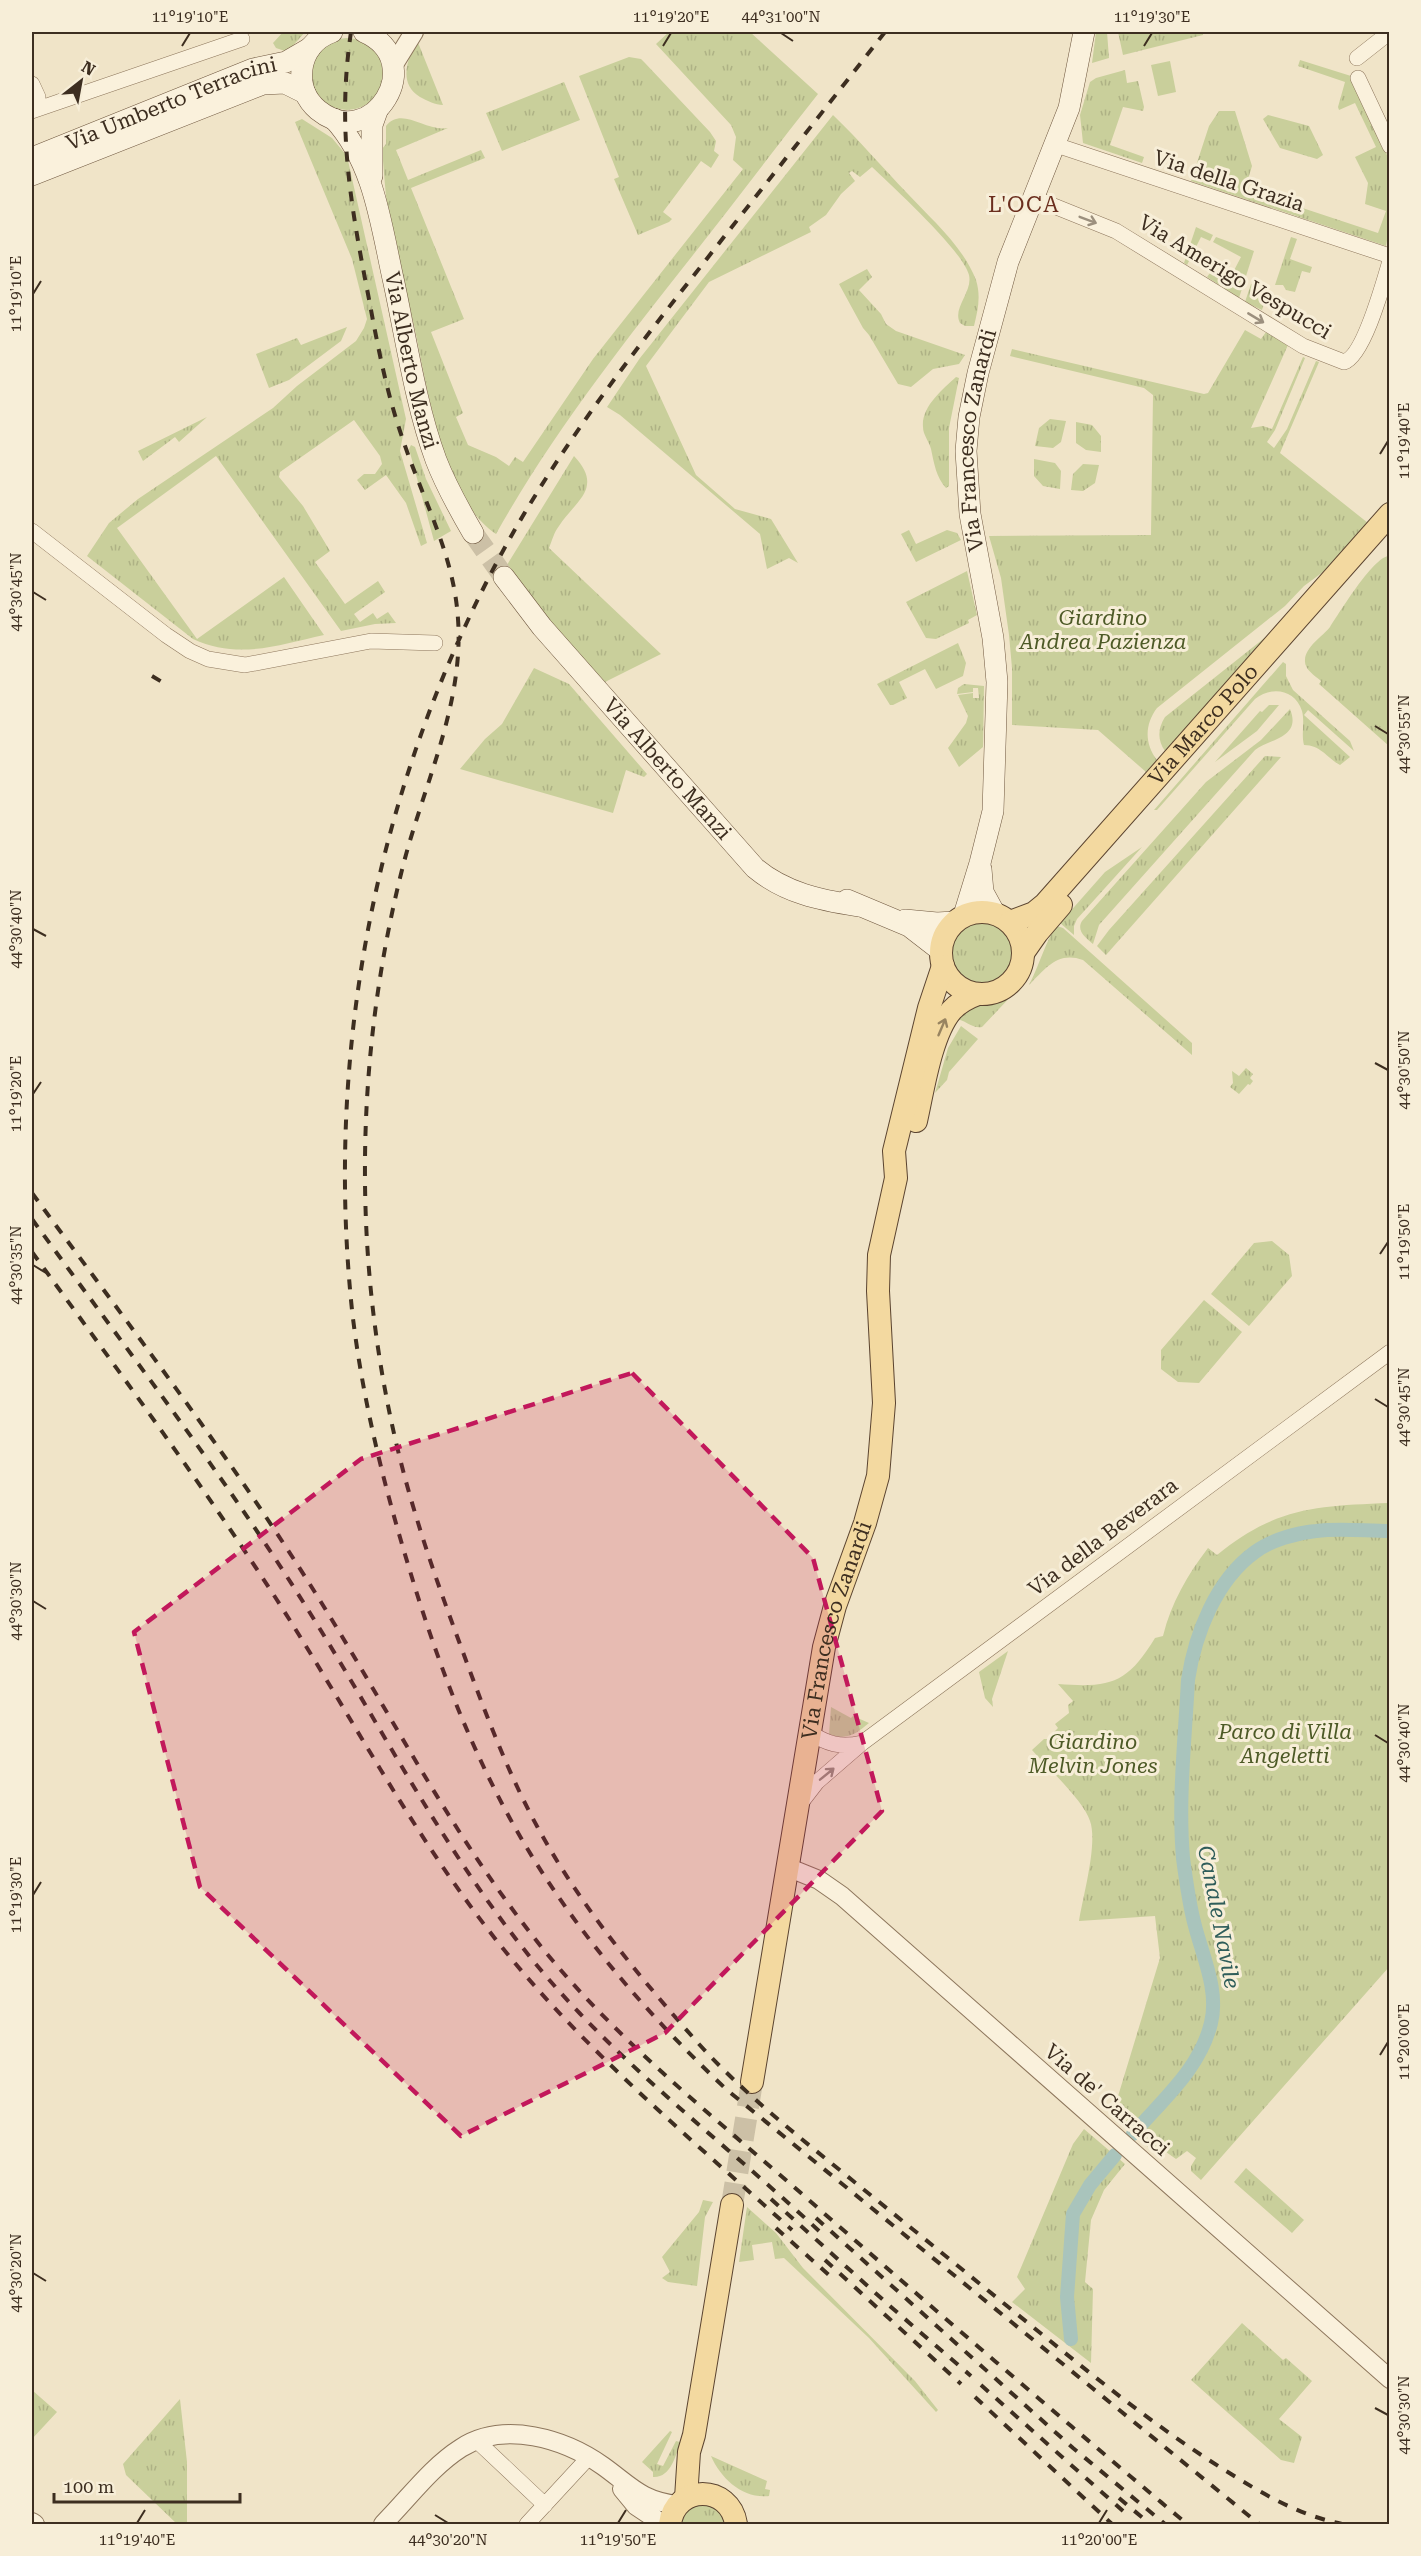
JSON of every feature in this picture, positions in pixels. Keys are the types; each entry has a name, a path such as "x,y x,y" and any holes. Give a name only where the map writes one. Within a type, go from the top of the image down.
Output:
{"main road":[{"path":"334,119 353,120 365,117 377,111 390,94 394,78 393,66 384,46 365,32"},
{"name":"Via Francesco Zanardi","path":"959,919 980,863 993,812 997,681 993,638 971,525 967,459 968,428 974,389 1002,282 1072,100 1084,32"},
{"path":"305,93 302,67 320,37"},
{"name":"Via Umberto Terracini","path":"32,158 253,69 286,62 320,37"},
{"name":"Via Umberto Terracini","path":"32,175 263,84 285,83 305,93"},
{"name":"Via Alberto Manzi","path":"305,93 315,107 334,119 354,144 371,182 422,410 436,459 452,497 473,533"},
{"name":"Via Alberto Manzi","path":"371,182 372,125 377,111"},
{"name":"Via Marco Polo","path":"1003,918 1034,913 1045,904 1389,514"},
{"name":"Via Marco Polo","path":"1023,953 1049,918 1389,534"},
{"name":"Via Alberto Manzi","path":"504,577 542,627 739,848 774,872 898,920 923,934 942,958"},
{"name":"Via Francesco Zanardi","path":"980,863 983,892 1003,918"},
{"path":"980,911 1003,918 1018,933 1023,953 1016,976 1008,985 991,993 978,994 958,986 949,977 942,958 945,933 959,919 980,911"},
{"name":"Via Alberto Manzi","path":"898,920 937,923 959,919"},
{"name":"Via Francesco Zanardi","path":"896,1178 894,1151 942,958"},
{"name":"Via Francesco Zanardi","path":"752,2082 824,1647 835,1605 866,1523 878,1476 884,1402 878,1291 879,1255 896,1178 908,1155 933,1053 943,1024 960,1002 978,994"},
{"path":"678,2509 694,2435 732,2205"},
{"path":"694,2435 700,2467 714,2495 730,2507 736,2524"},
{"path":"678,2509 700,2493 714,2495"}],"street":[{"path":"365,32 386,32"},
{"path":"393,66 414,32"},
{"path":"1357,58 1389,32"},
{"path":"34,109 242,39"},
{"path":"1358,78 1389,146"},
{"path":"32,84 38,97 34,109"},
{"name":"Via della Grazia","path":"1056,145 1389,259"},
{"name":"Via Amerigo Vespucci","path":"1034,198 1116,231 1303,346 1344,362 1350,358 1363,339 1389,259"},
{"path":"32,531 166,635 189,651 208,659 245,665 371,641 435,643"},
{"name":"Via della Beverara","path":"1370,1365 1389,1341"},
{"name":"Via della Beverara","path":"796,1809 817,1782 862,1743 1389,1352"},
{"path":"809,1732 834,1746 845,1747 862,1743"},
{"name":"Via de' Carracci","path":"787,1867 819,1880 835,1890 1389,2379"},
{"path":"383,2524 444,2460 463,2446 476,2440 497,2436 542,2438 562,2443 589,2457 651,2500 678,2509"},
{"path":"476,2440 545,2505"},
{"path":"527,2524 589,2457"},
{"path":"611,2473 636,2506 663,2524"}],"highlighted area":[{"path":"632,1373 813,1558 882,1811 665,2033 461,2136 200,1887 134,1632 361,1459"}],"green space":[{"path":"283,32 305,32 291,48 285,51 276,48 273,43"},
{"path":"669,32 750,32 818,94 589,391 540,461 496,534 478,517 462,495 450,468 431,408 388,213 382,149 386,144 386,126 399,118 431,127 448,128 396,150 408,180 481,150 485,158 411,188 464,319 431,332 463,413 456,417 468,445 496,457 509,466 515,457 523,462 593,359 743,169 733,160 736,137 731,125 656,44"},
{"path":"1096,32 1107,32 1109,58 1092,63"},
{"path":"1118,32 1203,32 1203,35 1123,55"},
{"path":"347,38 361,41 373,48 380,60 383,74 380,88 373,100 361,107 347,110 333,107 321,100 314,88 311,74 314,60 321,48 333,41"},
{"path":"417,40 443,105 434,104 420,97 409,85 406,71"},
{"path":"629,57 641,59 710,132 716,141 714,151 719,155 711,168 701,161 663,212 672,219 669,222 638,235 614,179 619,177 579,76"},
{"path":"1300,60 1351,76 1372,118 1386,151 1390,169 1389,228 1386,246 1191,181 1209,126 1219,111 1235,111 1252,166 1245,189 1378,233 1386,211 1365,204 1368,183 1355,157 1376,147 1355,103 1339,110 1345,82 1298,66"},
{"path":"1170,61 1176,92 1158,96 1151,65"},
{"path":"1125,70 1127,83 1138,81 1144,107 1143,111 1123,107 1110,145 1144,157 1142,163 1083,143 1080,115 1090,82 1096,78"},
{"path":"564,82 580,120 502,151 486,113"},
{"path":"833,115 955,244 976,280 979,297 978,309 974,326 965,326 960,323 958,317 960,306 969,281 964,264 926,220 872,167 860,177 852,171 849,173 855,181 841,194 826,215 809,227 811,232 709,282 646,366 696,475 735,509 771,519 798,563 789,558 767,569 760,534 620,415 607,407 640,358"},
{"path":"1268,115 1309,126 1323,155 1317,159 1280,148 1263,119"},
{"path":"302,119 332,138 347,156 406,419 400,451 427,543 421,546 406,503 386,475 365,490 357,480 364,474 375,474 382,464 380,456 354,420 280,472 279,477 303,506 330,551 315,562 345,604 378,581 385,592 354,614 360,622 373,613 377,619 388,612 396,623 375,624 341,631 216,456 117,528 197,639 284,577 324,635 258,649 226,649 193,639 87,556 109,523 138,499 273,408 297,386 356,341 364,328 367,319 352,259 295,122"},
{"path":"1196,227 1213,235 1210,241 1201,237 1187,265 1184,263"},
{"path":"1216,237 1254,251 1239,298 1207,277 1210,273 1228,282 1241,257 1213,242"},
{"path":"1291,237 1297,239 1290,259 1312,267 1310,273 1302,271 1295,292 1286,290 1283,285 1275,285"},
{"path":"867,269 872,277 859,290 881,314 886,324 896,331 965,355 959,364 933,369 911,387 898,384 839,284"},
{"path":"1251,284 1268,290 1262,310 1245,302"},
{"path":"347,327 341,341 289,380 269,388 256,354 297,338 301,345"},
{"name":"Giardino Andrea Pazienza","path":"1245,330 1261,339 1266,332 1288,345 1251,428 1263,426 1272,429 1303,357 1305,358 1275,430 1267,442 1274,448 1287,429 1316,361 1319,362 1280,453 1368,523 1323,572 1304,586 1285,606 1157,708 1148,727 1148,740 1157,760 1146,772 1098,730 1012,725 1012,668 1009,635 1001,578 989,536 1151,535 1153,395 1144,388 1010,356 1012,349 1204,394 1208,393"},
{"path":"956,377 959,378 949,428 949,486 946,488 936,470 923,430 923,420 925,412 934,399"},
{"path":"207,417 179,442 175,437 143,461 138,451"},
{"path":"1050,419 1066,421 1061,442 1053,448 1035,446 1039,428"},
{"path":"1076,422 1092,425 1101,436 1101,452 1086,450 1076,443"},
{"path":"411,445 415,447 426,479 451,531 434,541 409,449"},
{"path":"574,456 583,467 587,485 579,501 557,528 549,548 661,654 605,682 544,615 507,565"},
{"path":"1034,459 1055,463 1061,471 1060,489 1043,486 1034,476"},
{"path":"1083,464 1099,465 1095,483 1083,491 1071,490 1073,474"},
{"path":"909,530 916,544 947,530 957,533 961,540 916,562 901,534"},
{"path":"1388,556 1390,558 1389,746 1319,684 1321,681 1305,663 1311,646 1330,627 1365,576 1381,559"},
{"path":"967,571 977,615 968,620 969,623 936,639 926,638 906,602"},
{"path":"1267,636 1165,751 1159,734 1165,717"},
{"path":"958,643 966,663 963,676 936,689 925,669 899,682 907,698 890,705 877,684"},
{"path":"1283,662 1286,664 1286,676 1293,690 1350,741 1354,751 1308,710 1304,715 1350,757 1340,765 1315,747 1304,745 1303,715 1299,704 1288,694 1268,692 1255,699 1157,810 1154,810"},
{"path":"534,668 569,684 647,774 644,777 626,770 613,813 460,769 485,739 502,724"},
{"path":"964,684 984,686 983,747 959,767 948,748 966,723 968,716 958,695 973,693 973,698 979,698 978,688 973,688 973,692 957,694 958,688"},
{"path":"1269,705 1279,705 1257,731 1215,762 1260,711 1262,712"},
{"path":"1290,709 1293,719 1288,732 1255,750 1099,925 1093,944 1087,939 1080,928 1082,921 1206,782 1261,740"},
{"path":"1265,756 1281,757 1106,955 1097,946 1109,930"},
{"path":"1142,847 1077,919 1074,935 1060,923 1105,872"},
{"path":"982,923 999,928 1007,936 1012,953 1007,970 999,978 982,983 965,978 957,970 952,953 957,936 965,928"},
{"path":"1057,926 1063,928 1192,1043 1192,1055 1083,960 1059,959 1047,967 1029,985"},
{"path":"1015,992 982,1027 975,1027 954,1019 971,1005 998,1002"},
{"path":"961,1026 978,1039 949,1072 947,1080 935,1093 948,1048"},
{"path":"1246,1068 1253,1074 1250,1078 1253,1081 1239,1094 1230,1087 1233,1083 1232,1071 1239,1076"},
{"path":"1272,1241 1289,1255 1292,1276 1249,1326 1211,1294 1254,1243"},
{"path":"1204,1300 1242,1332 1199,1383 1178,1382 1161,1369 1161,1350"},
{"name":"Parco di Villa Angeletti","path":"1389,1503 1389,1967 1201,2180 1191,2171 1196,2158 1187,2151 1176,2159 1166,2152 1161,2158 1112,2116 1160,1958 1155,1916 1079,1921 1091,1856 1090,1821 1073,1794 1032,1750 1044,1739 1051,1739 1052,1734 1058,1728 1055,1724 1069,1713 1068,1705 1073,1701 1058,1684 1091,1685 1116,1680 1135,1665 1155,1638 1163,1636 1181,1589 1208,1548 1217,1555 1258,1527 1298,1512 1318,1508"},
{"path":"1008,1651 992,1699 993,1707 985,1698 979,1672"},
{"path":"831,1707 851,1718 853,1716 869,1723 850,1735 841,1737 829,1734"},
{"path":"1084,2129 1125,2164 1104,2190 1091,2220 1085,2282 1093,2289 1091,2363 1012,2302 1025,2289 1017,2277 1073,2144"},
{"path":"1246,2168 1304,2220 1292,2233 1234,2182"},
{"path":"703,2200 713,2202 705,2217 697,2286 668,2282 662,2278 670,2272 662,2257 699,2212"},
{"path":"747,2207 776,2233 803,2268 915,2381 938,2410 936,2412 869,2338 784,2258 775,2259 772,2242 752,2245 754,2260 739,2262"},
{"path":"1242,2323 1283,2360 1286,2358 1312,2381 1279,2419 1302,2437 1294,2463 1281,2460 1191,2380"},
{"path":"32,2390 57,2412 32,2439"},
{"path":"180,2399 187,2462 187,2524 177,2524 126,2475 123,2464"},
{"path":"670,2431 672,2432 657,2464 663,2466 676,2441 680,2442 674,2459 664,2474 653,2477 653,2472 642,2462"},
{"path":"711,2456 767,2481 765,2489 770,2490 769,2496 750,2494 734,2486 727,2480"},
{"path":"698,2504 708,2505 715,2509 725,2524 681,2524 686,2512"}],"waterway":[{"name":"Canale Navile","path":"1133,2134 1189,2069 1206,2040 1213,2011 1212,1986 1189,1901 1183,1858 1181,1814 1188,1680 1202,1627 1229,1577 1255,1552 1268,1544 1292,1535 1316,1531 1390,1531"},
{"name":"Canale Navile","path":"1071,2339 1067,2297 1073,2214 1090,2185 1115,2155"}],"tunnel":[{"path":"473,533 504,577"},
{"path":"732,2205 752,2082"}],"railway":[{"path":"351,32 347,66 345,132 351,195 378,348 396,420 444,549 458,619 458,650 449,712 404,862 386,941 374,1021 365,1142 369,1267 378,1351 404,1476 433,1569 492,1728 534,1821 580,1896 657,1996 734,2080 812,2147 1141,2413 1195,2451 1266,2495 1310,2515 1342,2524"},
{"path":"885,32 606,390 529,505 484,587 445,672 412,759 386,848 366,939 353,1031 346,1124 346,1217 356,1343 375,1442 391,1507 434,1646 462,1719 495,1790 533,1858 576,1921 647,2009 727,2090 1259,2524"},
{"path":"152,676 162,682"},
{"path":"32,1193 249,1491 316,1594 457,1828 487,1874 553,1961 609,2022 669,2078 1039,2399 1187,2524"},
{"path":"32,1219 172,1409 273,1555 416,1791 506,1926 540,1969 605,2039 819,2231"},
{"path":"32,1252 218,1511 304,1643 412,1820 440,1863 501,1946 568,2022 640,2094 792,2230"},
{"path":"771,2199 971,2376"},
{"path":"816,2218 1073,2448 1165,2524"},
{"path":"776,2228 830,2276"},
{"path":"825,2260 961,2384"},
{"path":"981,2385 1123,2511"},
{"path":"975,2397 1112,2524"},
{"path":"1119,2498 1150,2524"}],"district":[{"name":"L'OCA","path":"1024,204"}],"park label":[{"name":"Giardino Melvin Jones","path":"1093,1754"}]}
